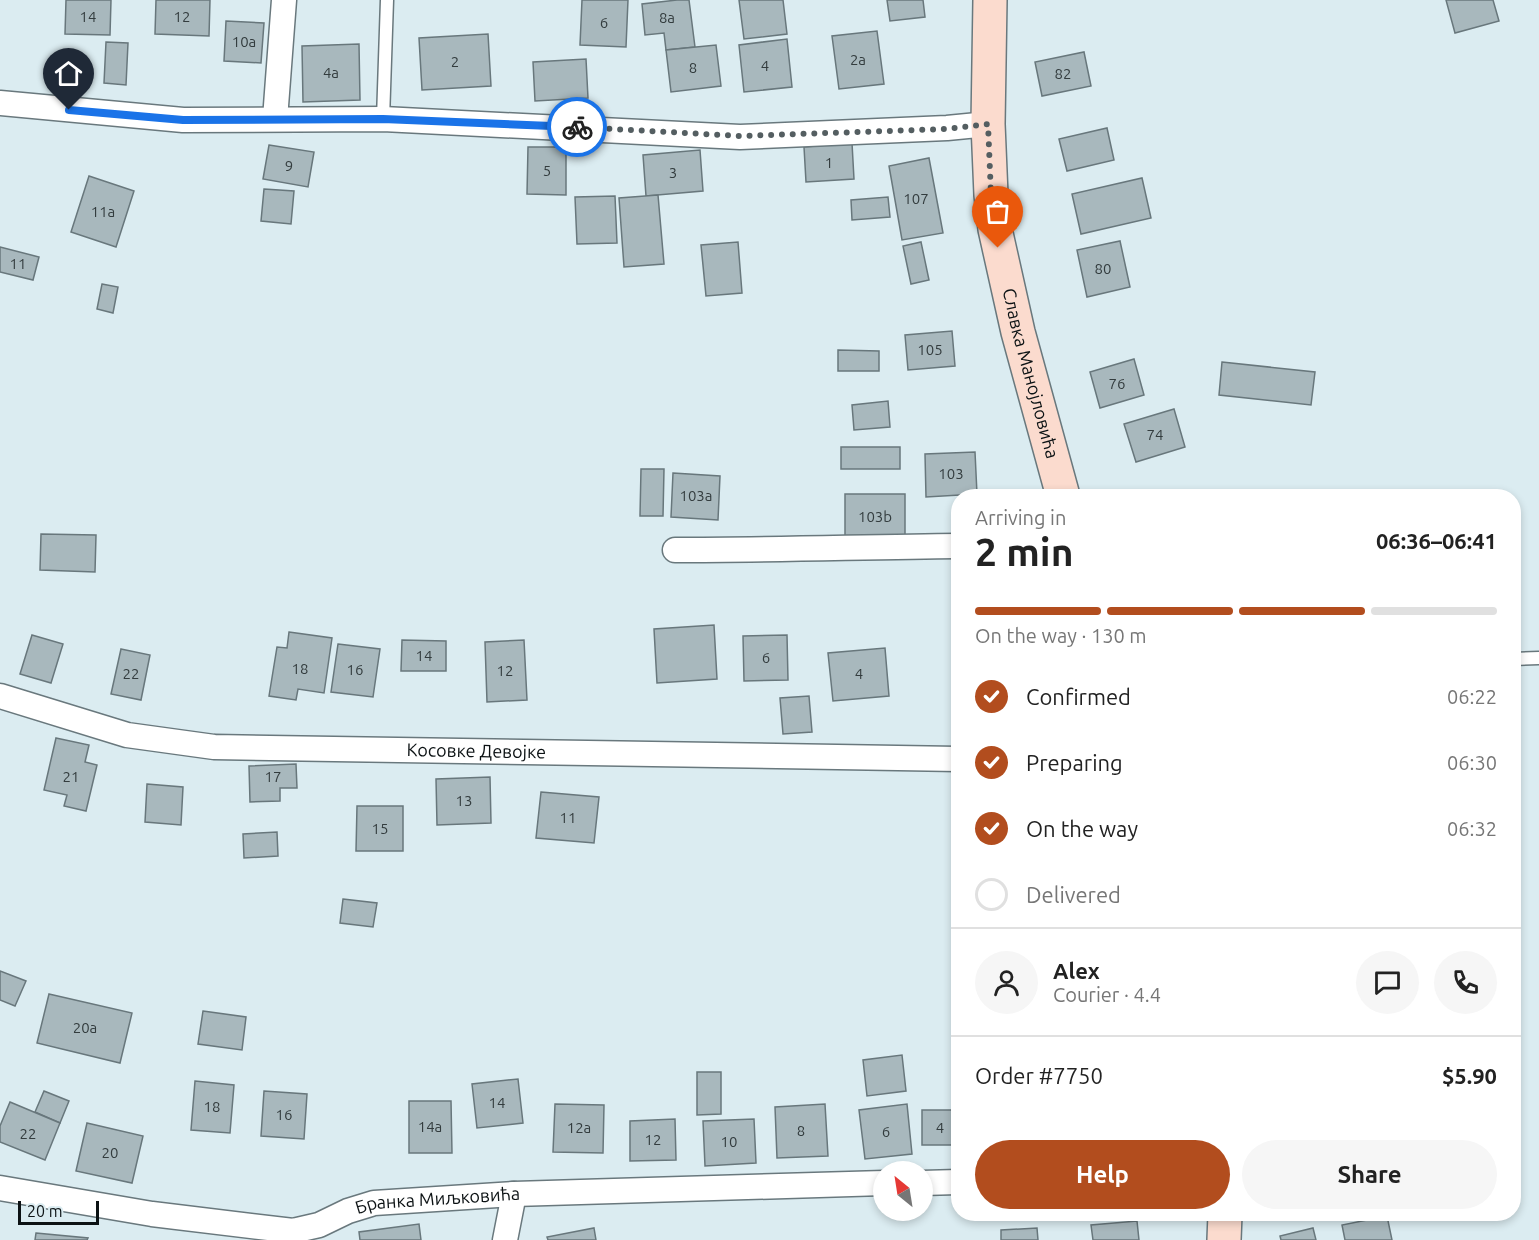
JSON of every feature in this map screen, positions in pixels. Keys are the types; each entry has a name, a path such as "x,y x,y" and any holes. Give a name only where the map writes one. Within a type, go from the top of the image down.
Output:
{"main road":[{"name":"Славка Манојловића","path":"990,0 988,124 991,195 998,248 1061,489"},
{"path":"1224,1240 1225,1221"}],"street":[{"path":"275,119 284,0"},
{"path":"0,103 183,120 383,119 740,136 947,129 988,124"},
{"path":"675,550 951,546"},
{"name":"Косовке Девојке","path":"0,696 127,735 214,747 951,759"},
{"path":"933,1183 951,1182"},
{"name":"Бранка Миљковића","path":"0,1188 152,1214 293,1231 320,1225 348,1210 374,1203 514,1194 873,1183"},
{"path":"505,1240 514,1194"}],"lane":[{"path":"383,119 387,0"},
{"path":"1521,659 1539,658"}],"building":[{"path":"66,0 111,0 110,35 65,34"},
{"path":"156,0 210,0 209,36 155,34"},
{"path":"582,0 628,0 626,47 580,45"},
{"path":"689,0 695,47 666,50 664,33 645,35 642,4"},
{"path":"739,0 783,0 787,34 744,39"},
{"path":"887,0 923,0 925,17 890,21"},
{"path":"1446,0 1493,0 1499,21 1455,33"},
{"path":"226,21 264,23 261,63 224,61"},
{"path":"877,31 884,84 839,89 832,36"},
{"path":"488,34 491,86 422,90 419,38"},
{"path":"787,39 792,87 744,92 739,45"},
{"path":"106,42 128,43 126,85 104,83"},
{"path":"359,44 360,100 303,102 302,46"},
{"path":"716,45 721,86 671,92 666,50"},
{"path":"1084,52 1091,86 1042,96 1035,62"},
{"path":"586,59 588,98 535,101 533,62"},
{"path":"1107,128 1114,160 1067,171 1059,139"},
{"path":"852,143 854,179 806,182 804,147"},
{"path":"269,145 314,152 308,187 263,179"},
{"path":"528,147 566,147 566,195 527,194"},
{"path":"700,150 703,191 646,196 643,155"},
{"path":"929,158 943,233 902,240 889,166"},
{"path":"89,176 134,191 116,247 71,232"},
{"path":"1142,178 1151,218 1081,234 1072,194"},
{"path":"264,189 294,191 291,224 261,221"},
{"path":"658,195 664,264 624,267 619,198"},
{"path":"615,196 617,243 577,244 575,197"},
{"path":"888,197 890,217 852,220 851,200"},
{"path":"1120,241 1130,287 1087,297 1077,250"},
{"path":"738,242 742,293 706,296 701,245"},
{"path":"921,242 929,280 911,284 903,246"},
{"path":"0,247 39,257 33,280 0,272"},
{"path":"102,284 118,287 113,313 97,309"},
{"path":"952,331 955,366 908,370 905,335"},
{"path":"838,350 879,351 879,371 838,371"},
{"path":"1134,359 1144,395 1100,408 1090,372"},
{"path":"1222,362 1315,372 1311,405 1219,395"},
{"path":"888,401 890,427 854,430 852,405"},
{"path":"1174,409 1185,447 1136,462 1124,424"},
{"path":"841,447 900,447 900,469 841,469"},
{"path":"975,452 977,489 951,489 951,496 926,497 925,454"},
{"path":"641,469 664,469 663,516 640,516"},
{"path":"673,473 720,476 718,520 671,517"},
{"path":"845,494 905,494 905,539 845,539"},
{"path":"41,534 96,535 95,572 40,570"},
{"path":"714,625 717,679 657,683 654,629"},
{"path":"289,632 332,638 324,693 298,689 296,700 269,696 277,647 287,648"},
{"path":"32,635 63,644 51,683 20,674"},
{"path":"787,635 788,680 744,681 743,636"},
{"path":"402,640 446,641 446,671 401,671"},
{"path":"524,640 527,700 487,702 485,642"},
{"path":"338,644 380,649 373,697 331,692"},
{"path":"885,648 889,696 833,701 828,653"},
{"path":"121,649 150,655 141,700 111,694"},
{"path":"809,696 812,732 783,734 780,698"},
{"path":"56,738 89,745 85,762 97,765 86,811 64,806 67,795 44,790"},
{"path":"296,764 297,788 280,788 280,801 250,802 249,766"},
{"path":"490,777 491,823 437,825 436,779"},
{"path":"147,784 183,787 181,825 145,822"},
{"path":"541,792 599,797 594,843 536,838"},
{"path":"357,806 403,806 403,851 356,851"},
{"path":"277,832 278,856 244,858 243,834"},
{"path":"343,899 377,903 373,927 340,923"},
{"path":"0,971 26,981 15,1006 0,1000"},
{"path":"49,994 132,1013 120,1063 37,1043"},
{"path":"203,1011 246,1017 242,1050 198,1044"},
{"path":"902,1055 906,1091 867,1096 863,1060"},
{"path":"697,1072 721,1072 721,1114 697,1115"},
{"path":"518,1079 523,1123 477,1128 472,1084"},
{"path":"195,1081 234,1085 230,1133 191,1130"},
{"path":"44,1091 69,1101 60,1123 35,1112"},
{"path":"264,1091 307,1094 304,1139 261,1136"},
{"path":"409,1101 451,1101 452,1153 409,1153"},
{"path":"10,1102 60,1123 45,1160 0,1142 0,1126"},
{"path":"555,1104 604,1105 603,1153 553,1152"},
{"path":"825,1104 828,1156 777,1158 775,1107"},
{"path":"907,1104 912,1154 865,1159 859,1110"},
{"path":"922,1110 951,1110 951,1145 922,1145"},
{"path":"675,1119 676,1160 630,1161 630,1121"},
{"path":"754,1119 756,1163 705,1166 703,1121"},
{"path":"87,1123 143,1136 132,1183 76,1171"},
{"path":"1137,1221 1139,1240 1093,1240 1091,1225"},
{"path":"1362,1221 1388,1221 1392,1240 1345,1240 1342,1225"},
{"path":"419,1224 421,1240 360,1240 359,1232"},
{"path":"594,1228 596,1240 548,1240 547,1237"},
{"path":"1037,1228 1038,1240 1001,1240 1001,1230"},
{"path":"1313,1228 1316,1240 1281,1240 1280,1236"},
{"path":"36,1233 88,1238 87,1240 35,1240"}],"way so far":[{"path":"577,127 740,136 947,129 988,124 991,195 998,248"}],"route":[{"path":"69,110 183,120 383,119 577,127"}]}
